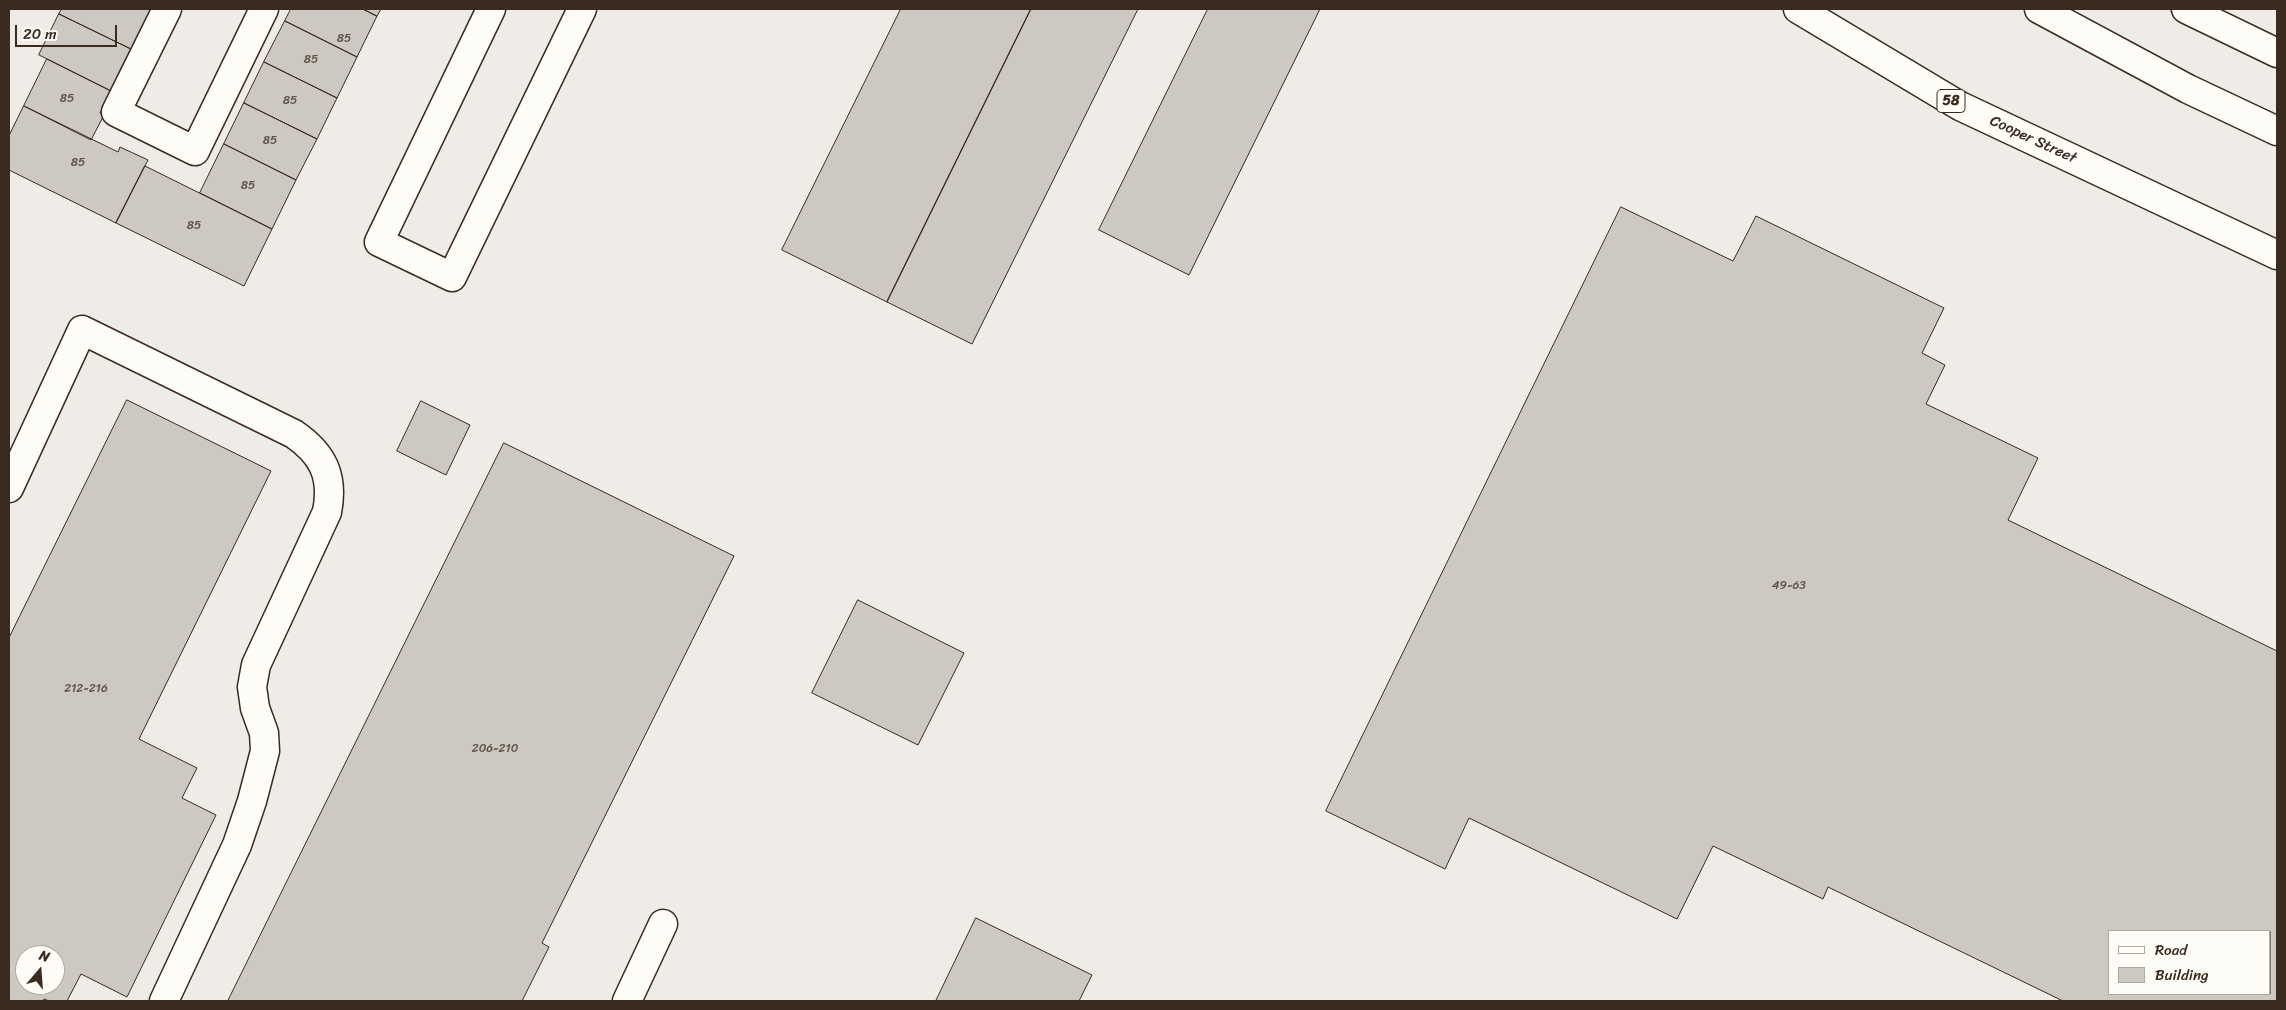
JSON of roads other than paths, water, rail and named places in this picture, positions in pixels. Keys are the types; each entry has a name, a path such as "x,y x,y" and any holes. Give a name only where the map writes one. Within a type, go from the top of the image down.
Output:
{"main road":[{"path":"167,9 116,112 195,151 264,9"},
{"path":"491,9 379,242 452,277 582,9"},
{"name":"Cooper Street","path":"1798,9 1960,106 2277,254"},
{"path":"2039,9 2188,89 2277,131"},
{"path":"2186,9 2277,53"},
{"path":"9,488 82,330 294,434 310,445 321,460 328,476 331,494 328,512 256,665 252,687 255,708 264,733 265,751 252,801 237,845 164,1001"},
{"path":"627,1001 663,924"}]}
